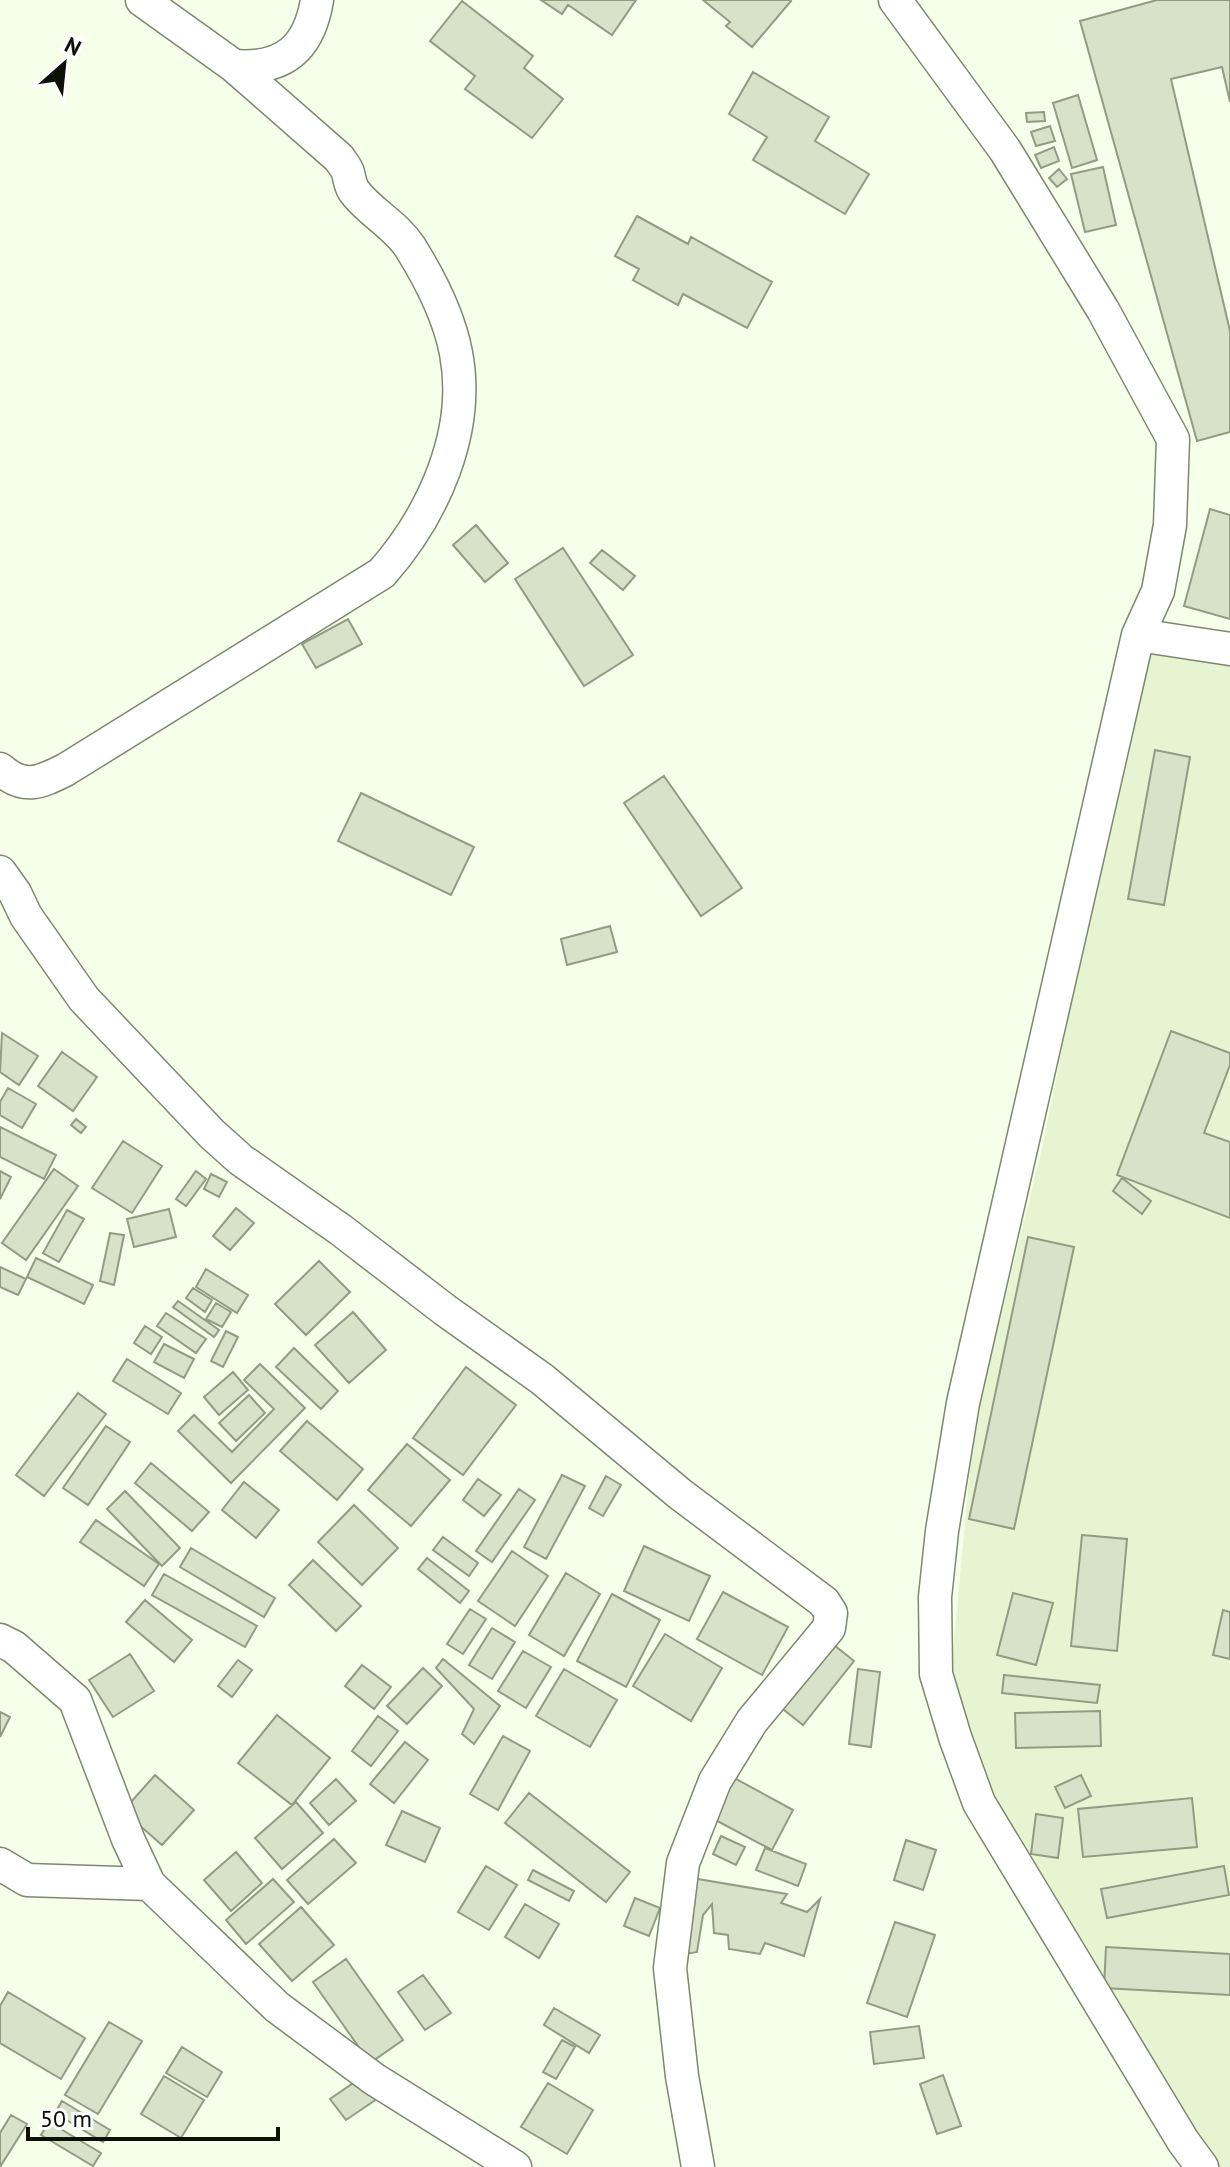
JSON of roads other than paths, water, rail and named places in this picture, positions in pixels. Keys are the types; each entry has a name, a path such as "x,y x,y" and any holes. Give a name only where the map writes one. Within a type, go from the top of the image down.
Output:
{"street":[{"path":"0,769 9,776 34,784 65,770 382,573 412,533 448,464 455,433 459,379 456,353 446,316 408,245 352,189 348,171 339,158 234,66 142,0"},
{"path":"234,66 254,68 287,58 303,41 315,14 317,0"},
{"path":"895,0 1005,150 1103,310 1173,439 1170,525 1158,591 1138,635 963,1403 942,1531 935,1597 936,1674 979,1803 1183,2141 1202,2167"},
{"path":"1138,635 1230,649"},
{"path":"0,872 26,916 84,999 212,1134 241,1160 542,1379 680,1494 824,1602 831,1613 829,1628 752,1721 715,1781 683,1863 670,1968 682,2076 698,2167"},
{"path":"0,1640 14,1647 75,1700 128,1839 149,1884 277,2007 374,2079 515,2167"},
{"path":"0,1864 27,1880 149,1884"}]}
